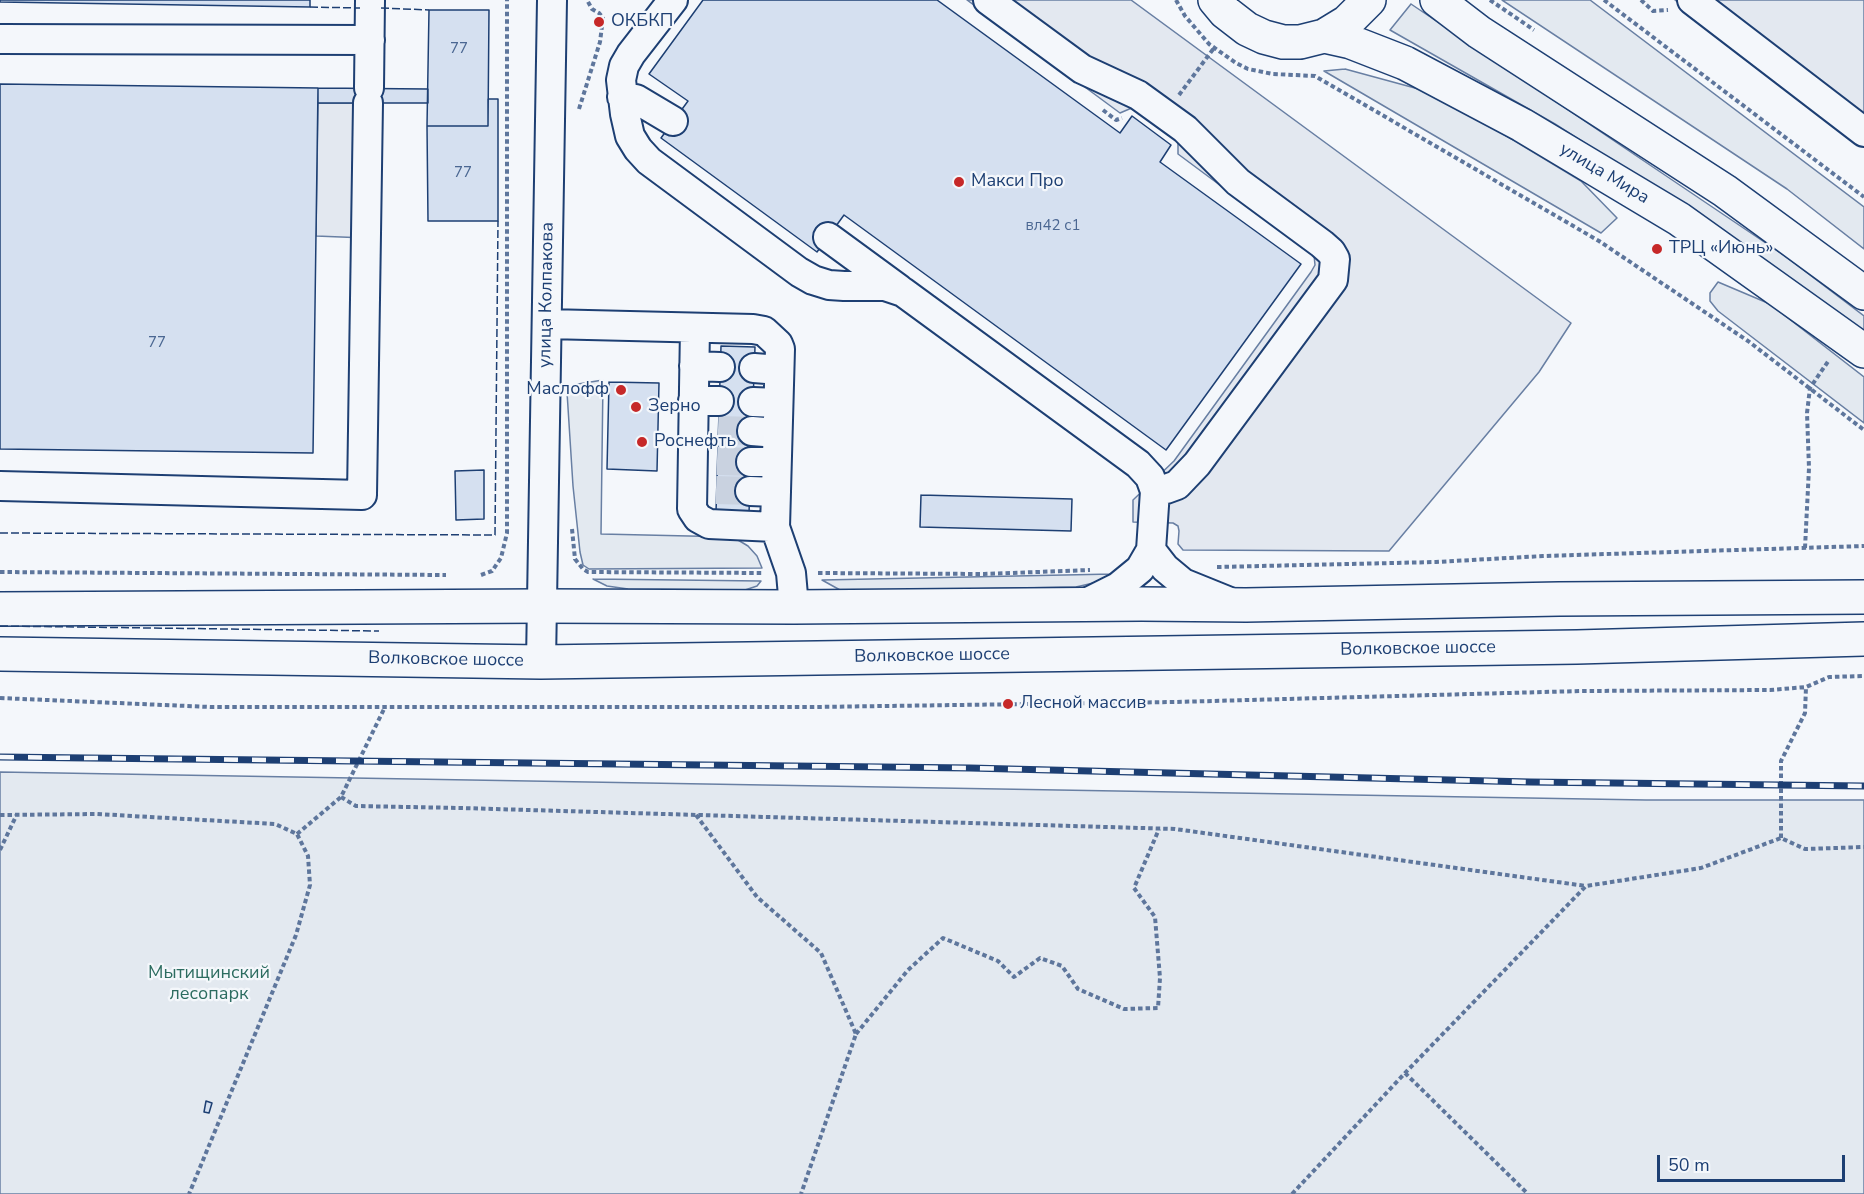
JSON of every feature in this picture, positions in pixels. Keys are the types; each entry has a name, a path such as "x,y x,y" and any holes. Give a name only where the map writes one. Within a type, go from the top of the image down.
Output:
{"main road":[{"path":"1215,0 1225,12 1247,29 1282,42 1300,42 1324,36 1347,22 1369,0"},
{"path":"1437,0 1479,32 1725,191 1864,294"},
{"name":"улица Мира","path":"1324,36 1351,42 1406,63 1522,124 1679,219 1848,337 1864,351"},
{"path":"0,609 1246,605 1560,599 1864,597"},
{"name":"Волковское шоссе","path":"0,654 541,662 1577,647 1864,639"}],"street":[{"path":"0,486 362,495 370,0"},
{"name":"улица Колпакова","path":"541,662 552,0"},
{"path":"673,0 624,66 621,80 622,97 630,136 638,150 649,161 813,280 828,285 885,286 903,292"},
{"path":"988,0 1082,69 1128,90 1165,115 1196,139 1238,182 1331,252 1335,259 1333,280 1186,477 1177,485 1155,491"},
{"path":"1698,2 1864,132"},
{"path":"0,39 370,40"},
{"path":"622,97 636,99 674,121"},
{"path":"828,237 1138,464 1150,477 1155,491 1151,550 1140,569 1118,587 1084,604"},
{"path":"547,324 753,329 764,332 778,344 780,349 767,369 763,491 791,573 794,607"},
{"path":"694,328 707,366 704,490 692,509 694,514 709,524 775,527"},
{"path":"1151,550 1165,568 1183,583 1224,601 1246,605"}],"path":[{"path":"578,110 600,42 603,18 592,9 587,0"},
{"path":"1176,0 1195,29 1214,48 1236,63 1260,72 1315,76 1599,241 1748,341 1864,430"},
{"path":"1604,0 1864,197"},
{"path":"1165,115 1214,48"},
{"path":"1805,548 1809,468 1807,413 1809,388 1831,357"},
{"path":"572,528 575,559 588,572 984,574 1092,570"},
{"path":"1212,567 1436,562 1864,546"},
{"path":"0,698 211,707 813,707 1175,702 1470,693 1770,690 1806,687 1829,677 1864,676"},
{"path":"1781,838 1781,761 1805,713 1806,687"},
{"path":"297,834 341,797 385,707"},
{"path":"341,797 356,806 1187,831 1586,886 1701,868 1781,838 1805,849 1864,847"},
{"path":"0,850 17,814"},
{"path":"0,815 97,814 274,824 297,834 308,856 310,885 296,935 189,1194"},
{"path":"696,815 757,897 821,953 856,1034"},
{"path":"801,1194 856,1034 908,970 943,938 998,961 1014,977 1040,958 1062,966 1078,989 1124,1009 1158,1008 1160,978 1155,918 1134,888 1159,829"},
{"path":"1292,1194 1405,1073 1586,886"},
{"path":"1405,1073 1528,1194"}],"green space":[{"path":"1502,0 1590,0 1864,207 1864,249 1787,189"},
{"path":"1411,4 1785,256 1864,316 1864,336 1647,183 1555,124 1390,30"},
{"path":"1345,69 1437,94 1581,181 1617,218 1601,233 1324,71"},
{"path":"1718,282 1770,304 1864,377 1864,423 1718,311 1710,301 1710,293"},
{"path":"603,380 601,534 733,537 748,546 757,556 762,568 589,569 583,565 573,486 567,392 572,385"},
{"path":"1113,574 1102,581 1076,587 847,591 840,590 822,580"},
{"path":"593,579 761,581 757,586 745,590 628,589 607,586"},
{"name":"Мытищинский лесопарк","path":"0,772 1646,800 1864,800 1864,1194 0,1194"}],"shaded area":[{"path":"967,0 1131,0 1571,323 1539,372 1389,551 1183,550 1178,544 1178,526 1173,523 1133,522 1133,500 1174,461 1311,272 1315,265 1314,255 1178,154 1178,139 1134,107 1120,113"},
{"path":"1675,0 1864,0 1864,147 1813,108"},
{"path":"318,103 368,103 366,238 316,236"}],"building":[{"path":"0,0 310,0 310,7 0,2"},
{"path":"703,0 937,0 1120,133 1132,116 1171,145 1160,162 1301,264 1166,450 844,215 817,252 661,138 688,101 649,74"},
{"path":"429,10 489,10 488,126 427,126"},
{"path":"0,84 318,88 313,453 0,449"},
{"path":"318,88 428,89 428,103 318,103"},
{"path":"488,99 498,99 498,221 428,221 427,126 488,126"},
{"path":"721,346 755,347 749,513 716,512"},
{"path":"609,382 659,383 657,471 607,469"},
{"path":"484,470 484,519 456,520 455,471"},
{"path":"921,495 1072,499 1071,531 920,527"},
{"path":"206,1101 212,1103 209,1113 204,1112"}],"tunnel":[{"path":"718,430 752,431"},
{"path":"717,461 751,462"},
{"path":"716,490 750,491"}],"railway":[{"path":"0,757 970,768 1530,782 1864,786"}],"fence":[{"path":"310,7 360,8"},
{"path":"381,8 429,10"},
{"path":"0,533 495,535 498,221"},
{"path":"0,626 379,631"}],"place":[{"name":"ОКБКП","path":"599,22"},
{"name":"Макси Про","path":"959,182"},
{"name":"ТРЦ «Июнь»","path":"1657,249"},
{"name":"Маслофф","path":"621,390"},
{"name":"Зерно","path":"636,407"},
{"name":"Роснефть","path":"642,442"},
{"name":"Лесной массив","path":"1008,704"}]}
